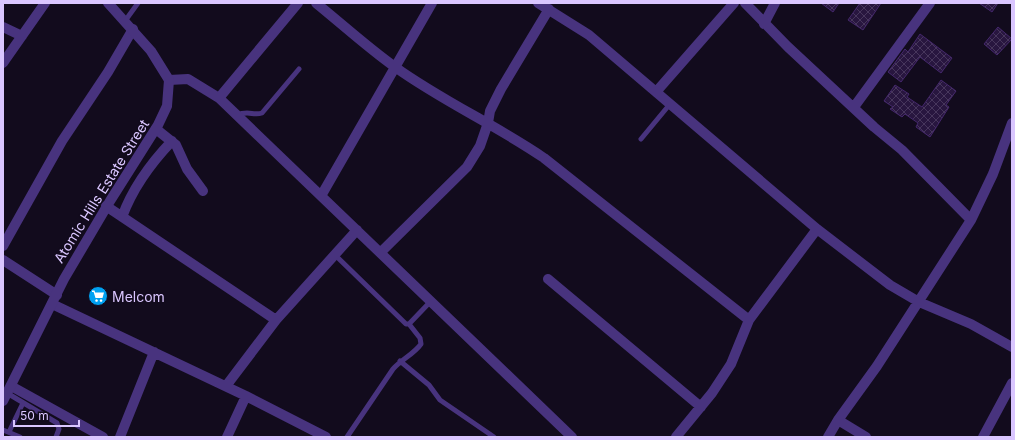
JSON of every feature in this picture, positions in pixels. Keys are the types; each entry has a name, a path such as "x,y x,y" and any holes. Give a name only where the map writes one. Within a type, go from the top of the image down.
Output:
{"street":[{"path":"3,63 45,3"},
{"path":"108,3 126,21 151,51 169,80 188,79 219,98 572,437"},
{"path":"219,98 298,3"},
{"path":"316,3 395,67 471,115 512,136 544,158 749,320"},
{"path":"321,196 432,3"},
{"path":"538,3 589,35 817,229 890,285 919,302 971,324 1012,348"},
{"path":"656,92 734,3"},
{"path":"745,3 764,24 874,127 907,155 971,220"},
{"path":"764,24 775,3"},
{"path":"854,107 930,3"},
{"path":"381,252 467,167 480,146 488,123 490,111 501,89 548,9"},
{"path":"3,27 22,36"},
{"path":"3,246 62,141 108,72 133,29"},
{"name":"Atomic Hills Estate Street","path":"6,395 64,279 106,206 156,129 167,106 169,80"},
{"path":"828,437 838,420 877,366 971,220 993,174 1012,123"},
{"path":"156,129 176,145 187,169 203,191"},
{"path":"122,216 133,191 142,177 172,141"},
{"path":"106,206 276,320"},
{"path":"676,437 701,407 731,364 749,320 817,229"},
{"path":"226,386 276,320 357,230"},
{"path":"3,260 54,299 154,352 226,386 326,437"},
{"path":"548,279 701,407"},
{"path":"120,437 154,352"},
{"path":"983,437 1012,383"},
{"path":"6,395 103,437"},
{"path":"227,437 246,396"},
{"path":"838,420 866,437"}],"lane":[{"path":"126,21 138,3"},
{"path":"237,115 244,112 257,114 262,113 299,69"},
{"path":"641,139 670,104"},
{"path":"335,255 402,322 409,324 420,338 421,344 417,350 400,361 347,437"},
{"path":"409,324 431,300"},
{"path":"400,361 429,385 440,400 494,437"},
{"path":"6,395 23,402 57,423 59,429 56,437"},
{"path":"10,432 23,402"},
{"path":"3,430 20,437"}],"building":[{"path":"821,3 839,3 833,12"},
{"path":"860,3 881,3 863,30 848,20"},
{"path":"979,3 998,3 992,12"},
{"path":"998,27 1012,39 997,55 984,44"},
{"path":"920,34 952,58 941,73 920,57 901,82 888,72 905,49 908,52"},
{"path":"941,80 956,91 946,105 949,107 930,137 916,127 918,123 905,114 902,117 890,109 893,107 884,101 895,85 909,94 907,97 922,107"}],"place":[{"name":"Melcom","path":"98,296"}]}
